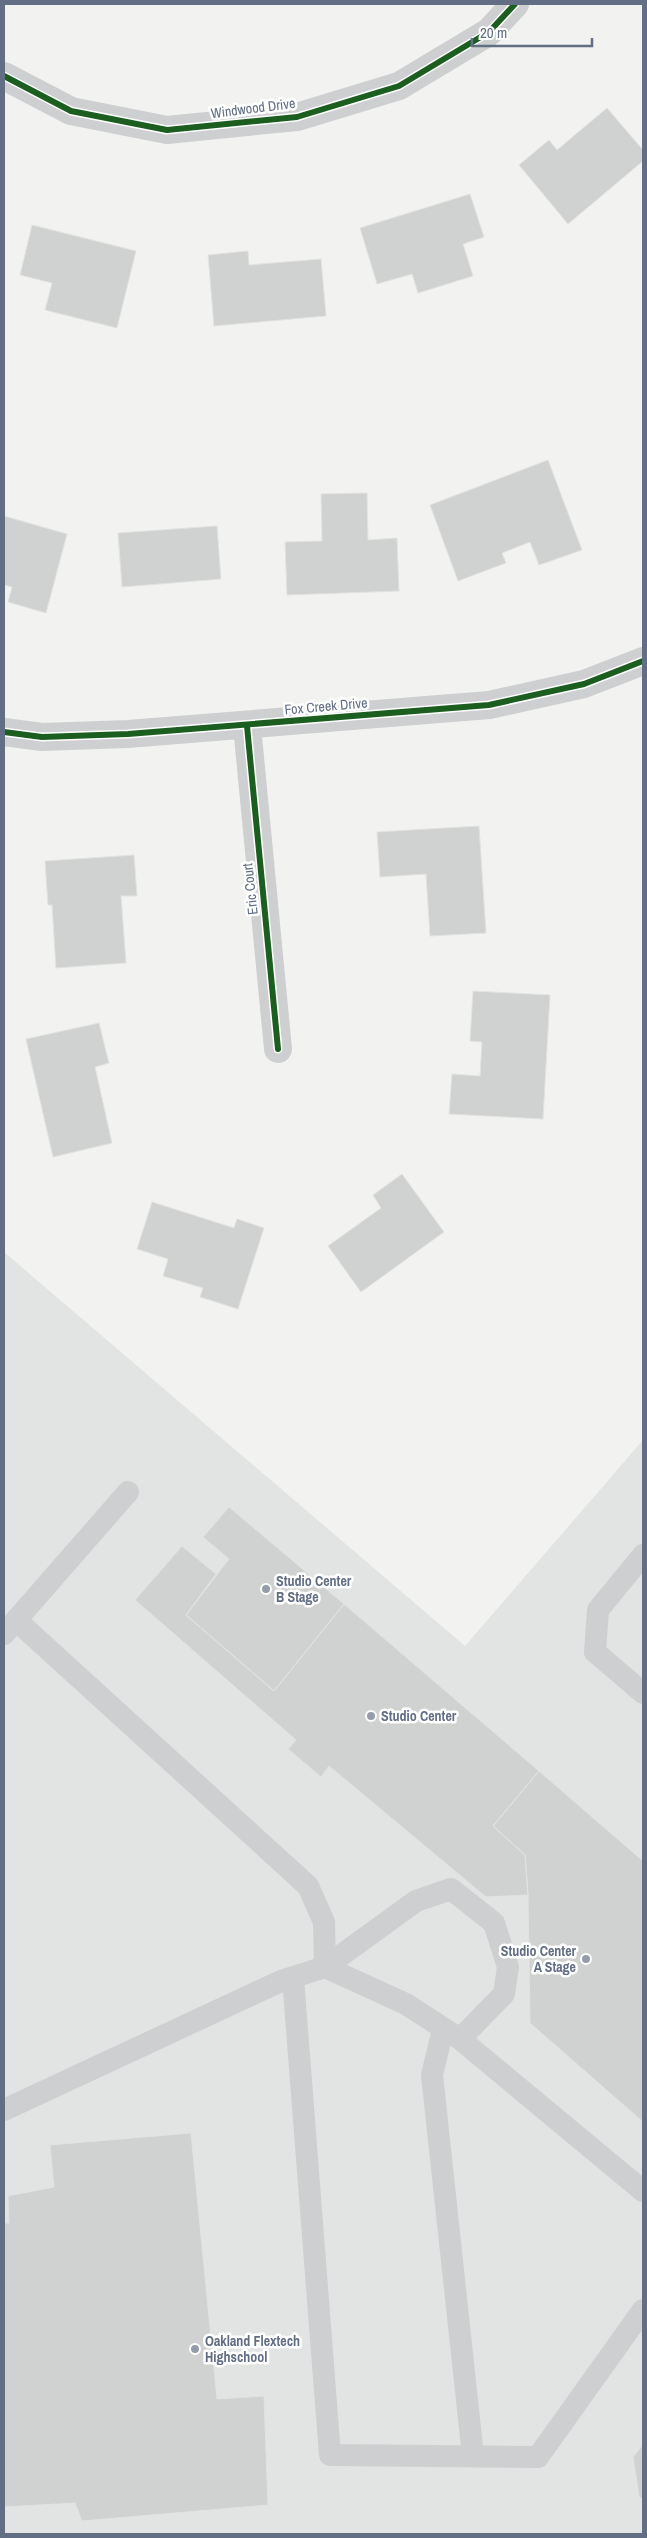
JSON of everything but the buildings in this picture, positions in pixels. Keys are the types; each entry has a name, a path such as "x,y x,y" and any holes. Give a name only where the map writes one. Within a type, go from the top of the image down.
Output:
{"street":[{"name":"Windwood Drive","path":"4,76 71,111 167,130 297,117 398,86 489,32 515,4"},
{"name":"Fox Creek Drive","path":"4,732 42,737 128,734 247,726 489,705 584,684 643,661"},
{"name":"Eric Court","path":"247,726 278,1049"}],"lane":[{"path":"128,1492 10,1627 308,1886 324,1922 324,1967"},
{"path":"643,1554 598,1610 594,1652 643,1694"},
{"path":"4,2110 292,1978 324,1967 416,1901 451,1889 494,1923 508,1967 504,1994 451,2034 432,2075 474,2456"},
{"path":"324,1967 406,2004 451,2034 643,2191"},
{"path":"292,1978 330,2455 538,2457 643,2310"}],"shaded area":[{"path":"4,1252 465,1646 643,1440 643,2534 4,2534"}],"cycle path":[{"path":"4,76 71,111 167,130 297,117 399,86 489,32 515,4"},
{"path":"4,732 42,737 128,734 489,705 584,684 643,661"},
{"path":"247,726 278,1049"}],"place":[{"name":"Studio Center B Stage","path":"266,1589"},
{"name":"Studio Center","path":"371,1716"},
{"name":"Studio Center A Stage","path":"586,1959"},
{"name":"Oakland Flextech Highschool","path":"195,2349"}]}
